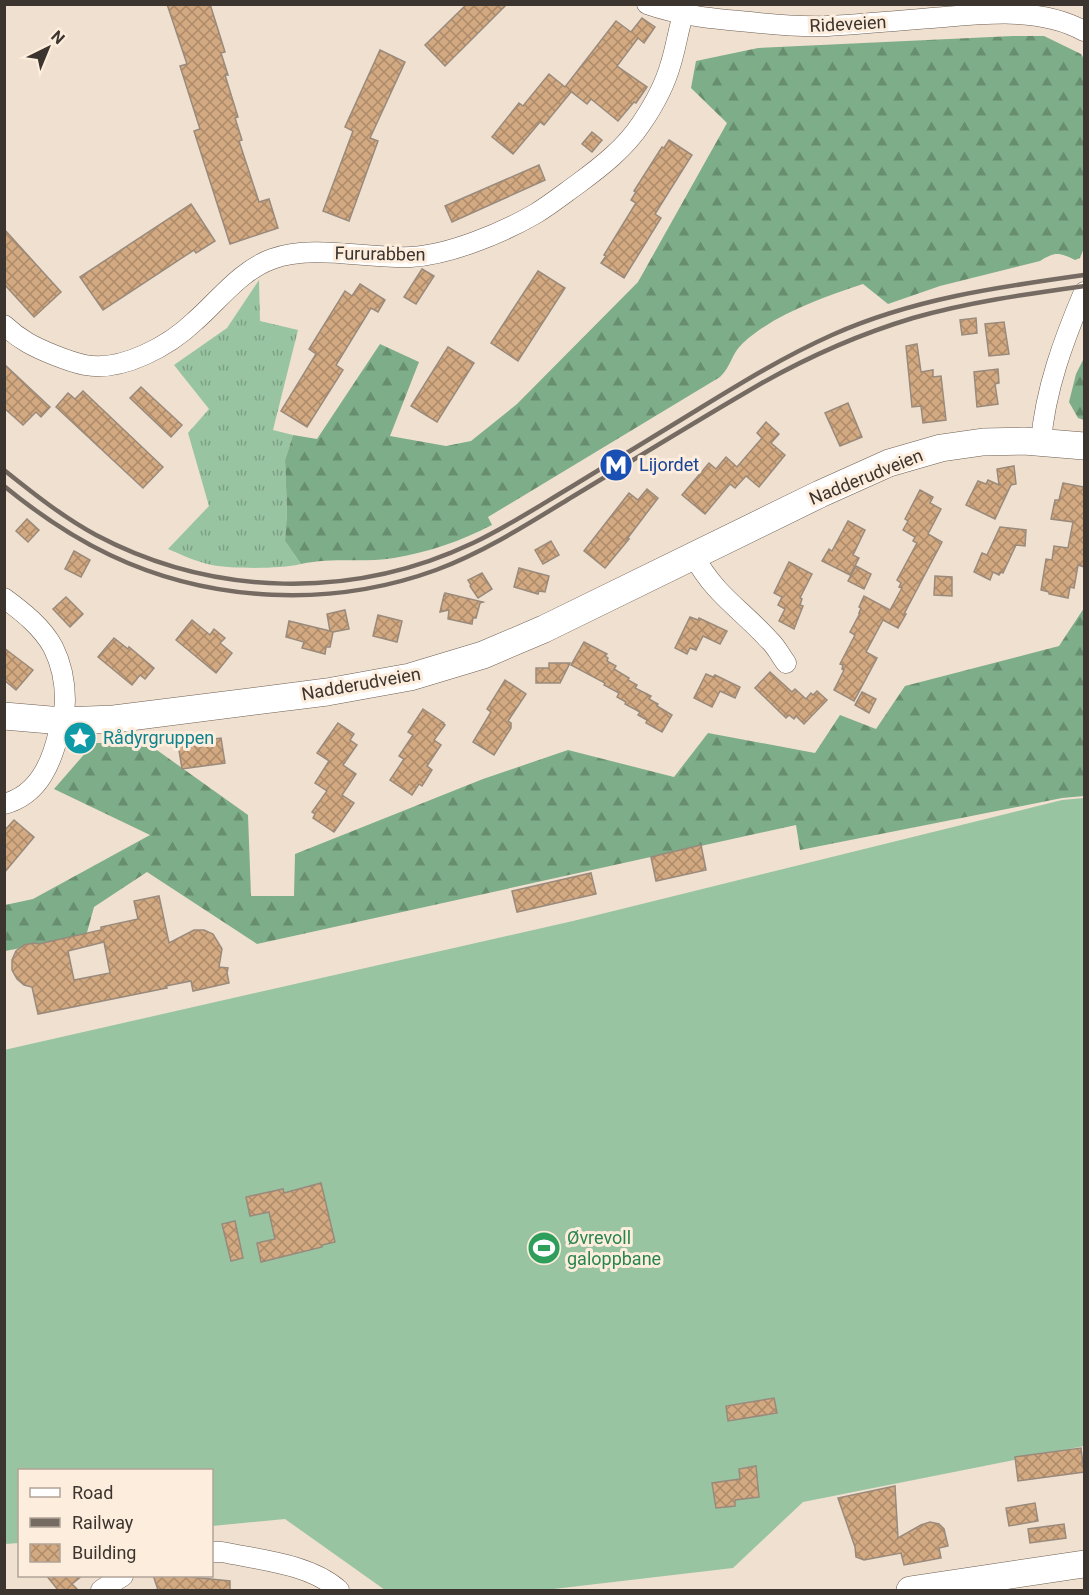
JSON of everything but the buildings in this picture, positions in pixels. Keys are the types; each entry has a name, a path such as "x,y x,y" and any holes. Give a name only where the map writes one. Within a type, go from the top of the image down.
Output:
{"main road":[{"name":"Nadderudveien","path":"4,716 62,722 129,718 327,692 410,677 447,667 517,641 856,478 922,452 959,445 1006,441 1084,446"},
{"path":"910,1590 1084,1564"}],"street":[{"name":"Rideveien","path":"647,4 683,15 765,24 825,26 1010,14 1050,18 1084,31"},
{"name":"Fururabben","path":"4,325 34,347 87,365 110,365 142,356 173,338 194,323 231,286 258,264 274,258 291,253 410,257 432,255 501,230 546,207 595,171 627,143 661,90 671,63 683,15"},
{"path":"1041,442 1048,395 1084,292"},
{"path":"694,556 718,592 770,641 786,663"},
{"path":"4,598 31,619 52,646 60,663 66,702 51,760 38,783 19,799 4,804"},
{"path":"213,1552 233,1554 311,1572 330,1582 339,1590"},
{"path":"101,1590 120,1577"}],"green space":[{"path":"1044,36 1081,54 1084,59 1084,248 1080,258 1075,260 1060,254 1053,255 1040,261 940,286 888,304 863,284 816,301 756,332 739,347 720,377 488,517 492,525 469,536 407,556 301,564 285,541 287,512 285,460 293,435 317,439 380,344 419,362 390,436 446,446 471,441 517,404 638,282 727,123 691,88 696,61 758,48"},
{"path":"259,280 260,321 298,330 273,430 293,435 285,460 287,512 285,541 301,564 257,568 212,565 168,549 209,506 188,433 209,409 174,365 227,328"},
{"path":"1084,358 1084,420 1078,418 1069,402 1076,374"},
{"path":"1084,608 1084,796 1062,798 800,850 796,825 257,944 147,872 94,907 86,936 5,951 5,905 33,899 150,835 54,789 94,743 147,743 248,815 251,896 294,896 295,854 483,779 568,750 674,777 708,733 815,753 840,715 876,729 905,686 1059,646"},
{"name":"Øvrevoll galoppbane","path":"1084,798 1084,1446 803,1502 733,1568 545,1590 385,1590 285,1519 213,1526 213,1469 18,1469 18,1543 5,1544 4,1050 573,921 1062,800"}],"railway":[{"path":"4,470 60,513 96,535 141,555 187,570 235,580 283,584 332,582 380,575 427,562 498,530 747,380 832,335 924,303 1020,284 1084,275"},
{"path":"4,486 55,524 96,548 149,571 189,583 230,591 272,595 314,595 355,590 396,582 436,570 489,546 762,383 836,346 893,324 934,312 998,299 1084,286"}],"place":[{"name":"Lijordet","path":"616,465"},
{"name":"Rådyrgruppen","path":"80,738"},
{"name":"Øvrevoll galoppbane","path":"544,1248"}]}
